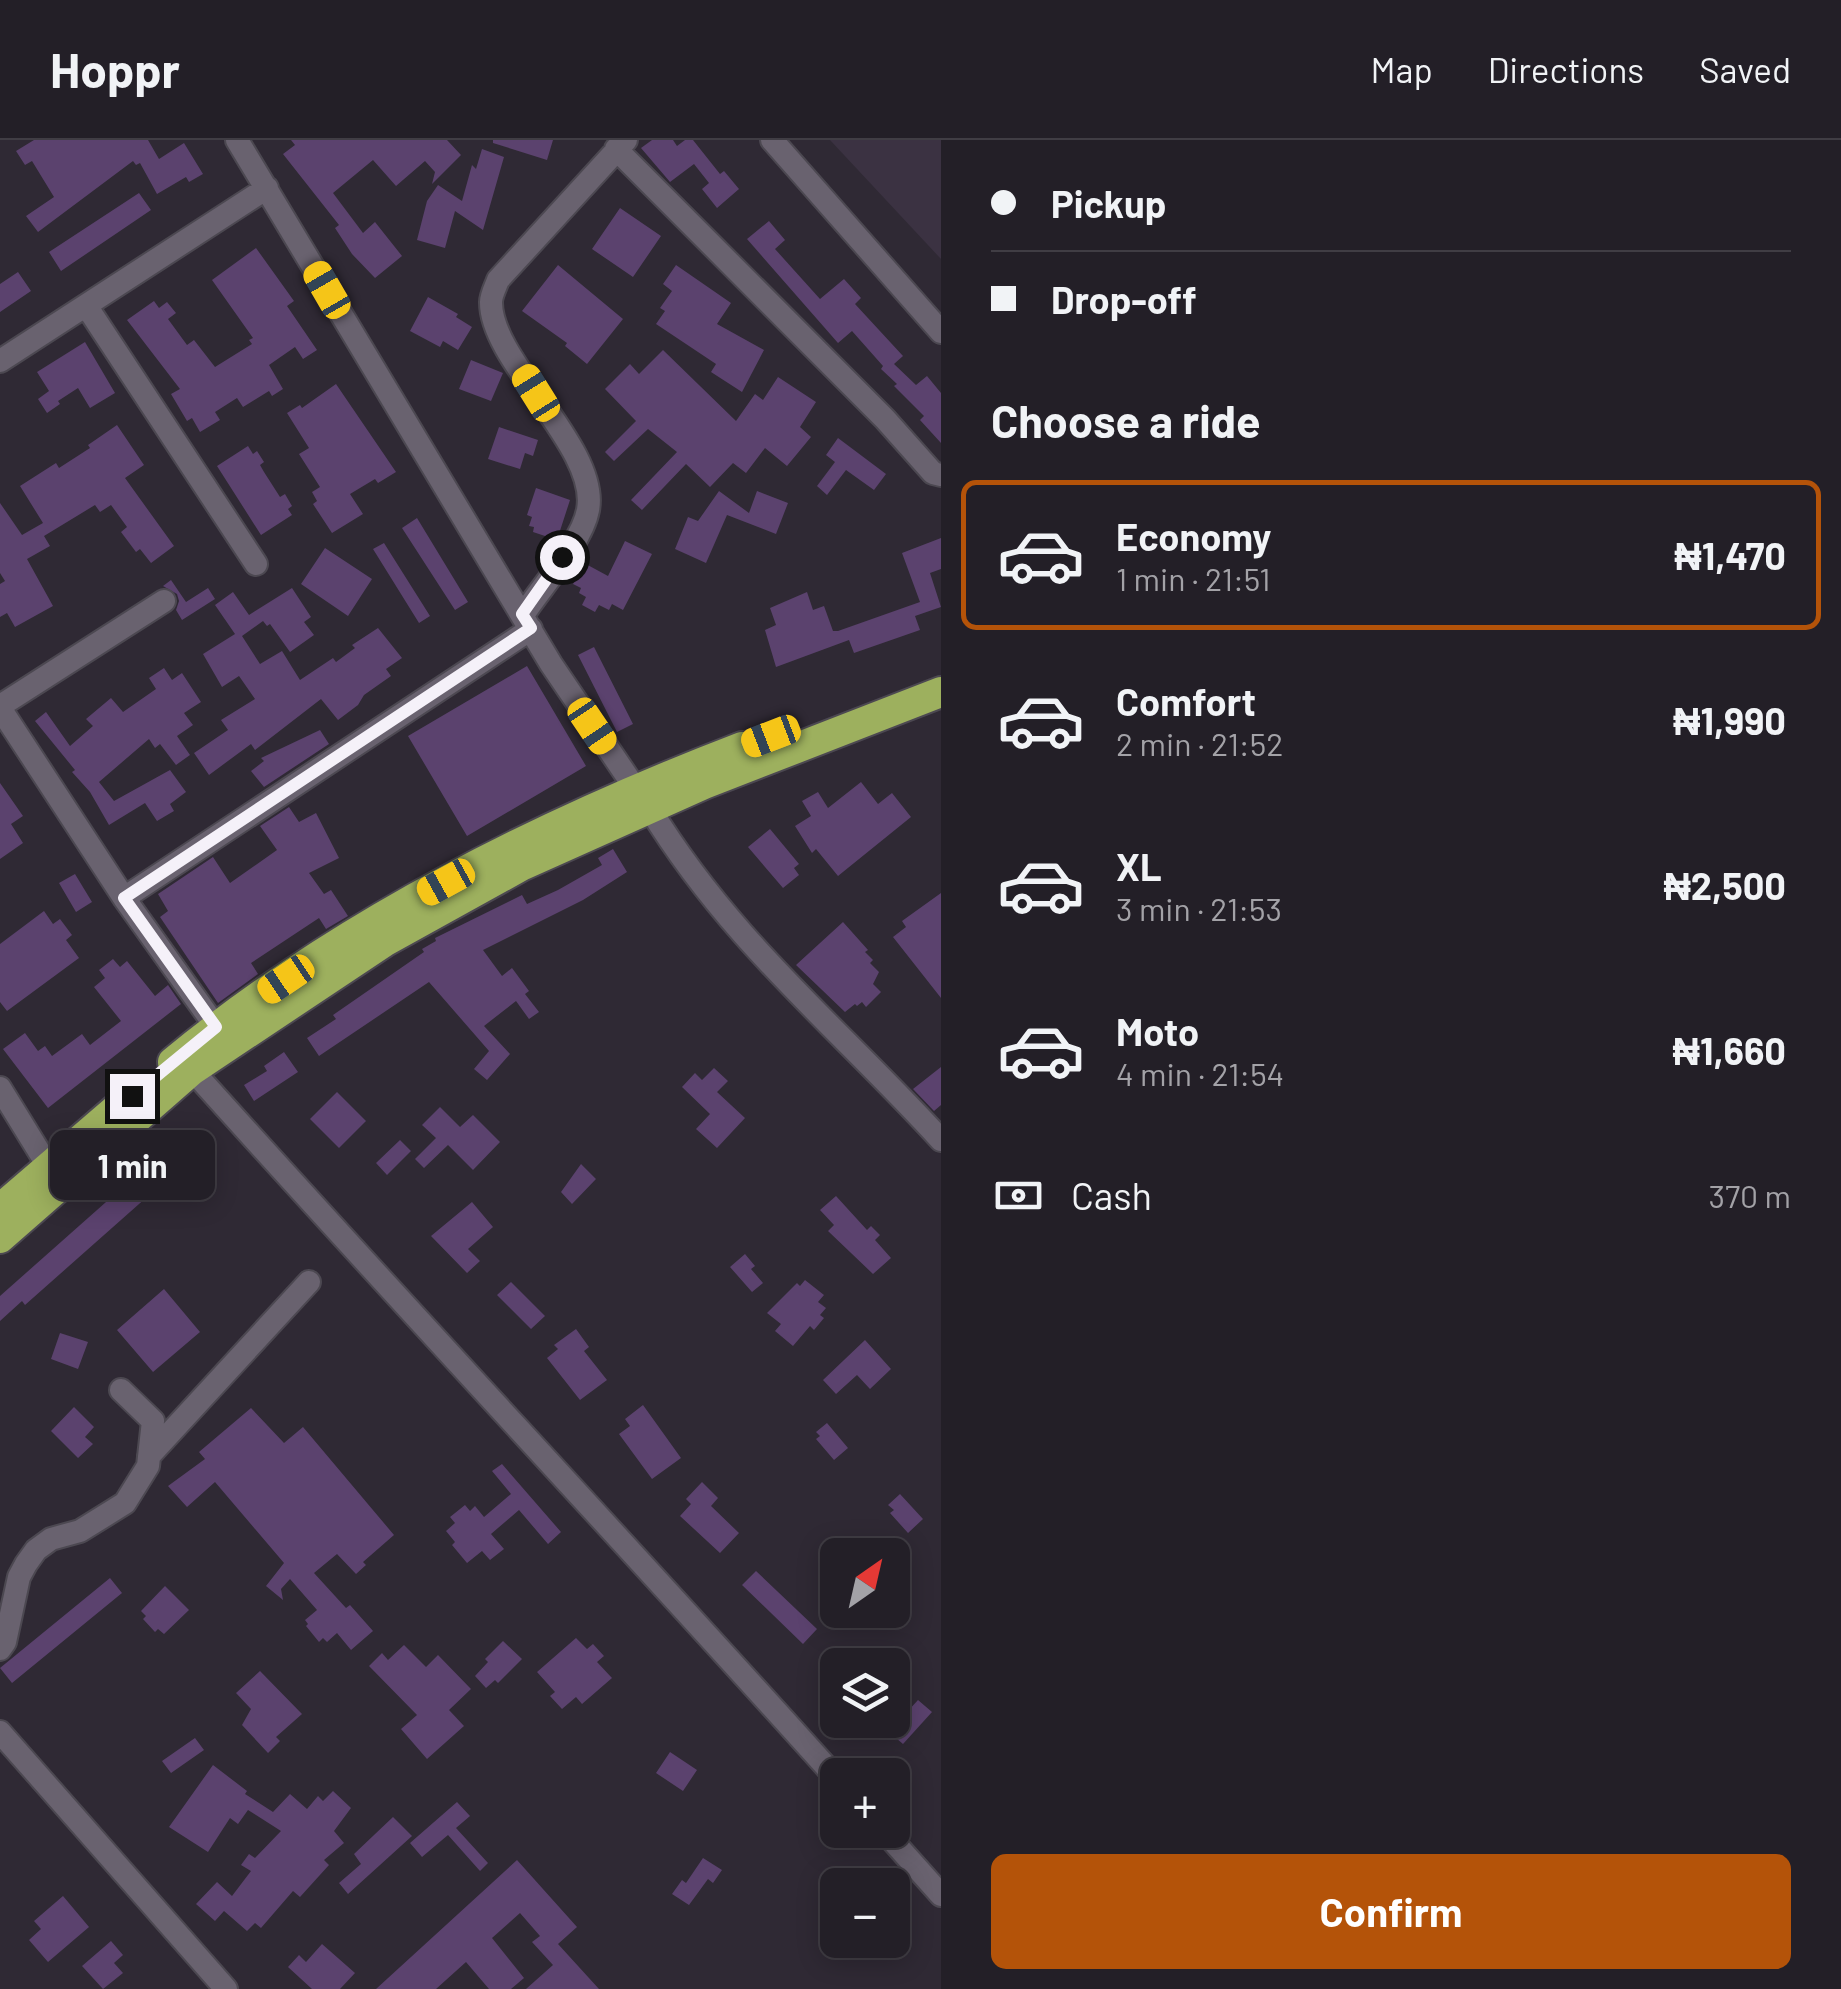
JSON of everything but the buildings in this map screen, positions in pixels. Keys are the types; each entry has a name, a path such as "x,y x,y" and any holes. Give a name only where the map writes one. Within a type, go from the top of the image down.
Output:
{"highway":[{"path":"0,1209 216,1027 376,922 478,865 941,670"},
{"path":"0,1238 192,1070 435,912 642,798 704,784 941,692"}],"street":[{"path":"237,140 550,664 680,857 728,920 941,1140"},
{"path":"774,141 932,305 941,332"},
{"path":"124,898 527,622 582,528 589,507 588,484 573,452 499,334 491,301 498,280 621,144 885,418 933,473 941,475"},
{"path":"0,362 267,188"},
{"path":"87,307 256,564"},
{"path":"164,601 0,708 124,898 216,1027"},
{"path":"192,1070 820,1760"},
{"path":"0,1088 48,1166"},
{"path":"150,1456 309,1282"},
{"path":"0,1649 5,1642 19,1577 36,1550 50,1539 80,1531 125,1503 148,1466 153,1421 121,1390"},
{"path":"0,1732 226,1989"},
{"path":"898,1848 941,1895"}],"shaded area":[{"path":"830,140 941,140 941,259"}],"route":[{"path":"132,1096 216,1027 124,898 531,628 522,614 562,557"}]}
